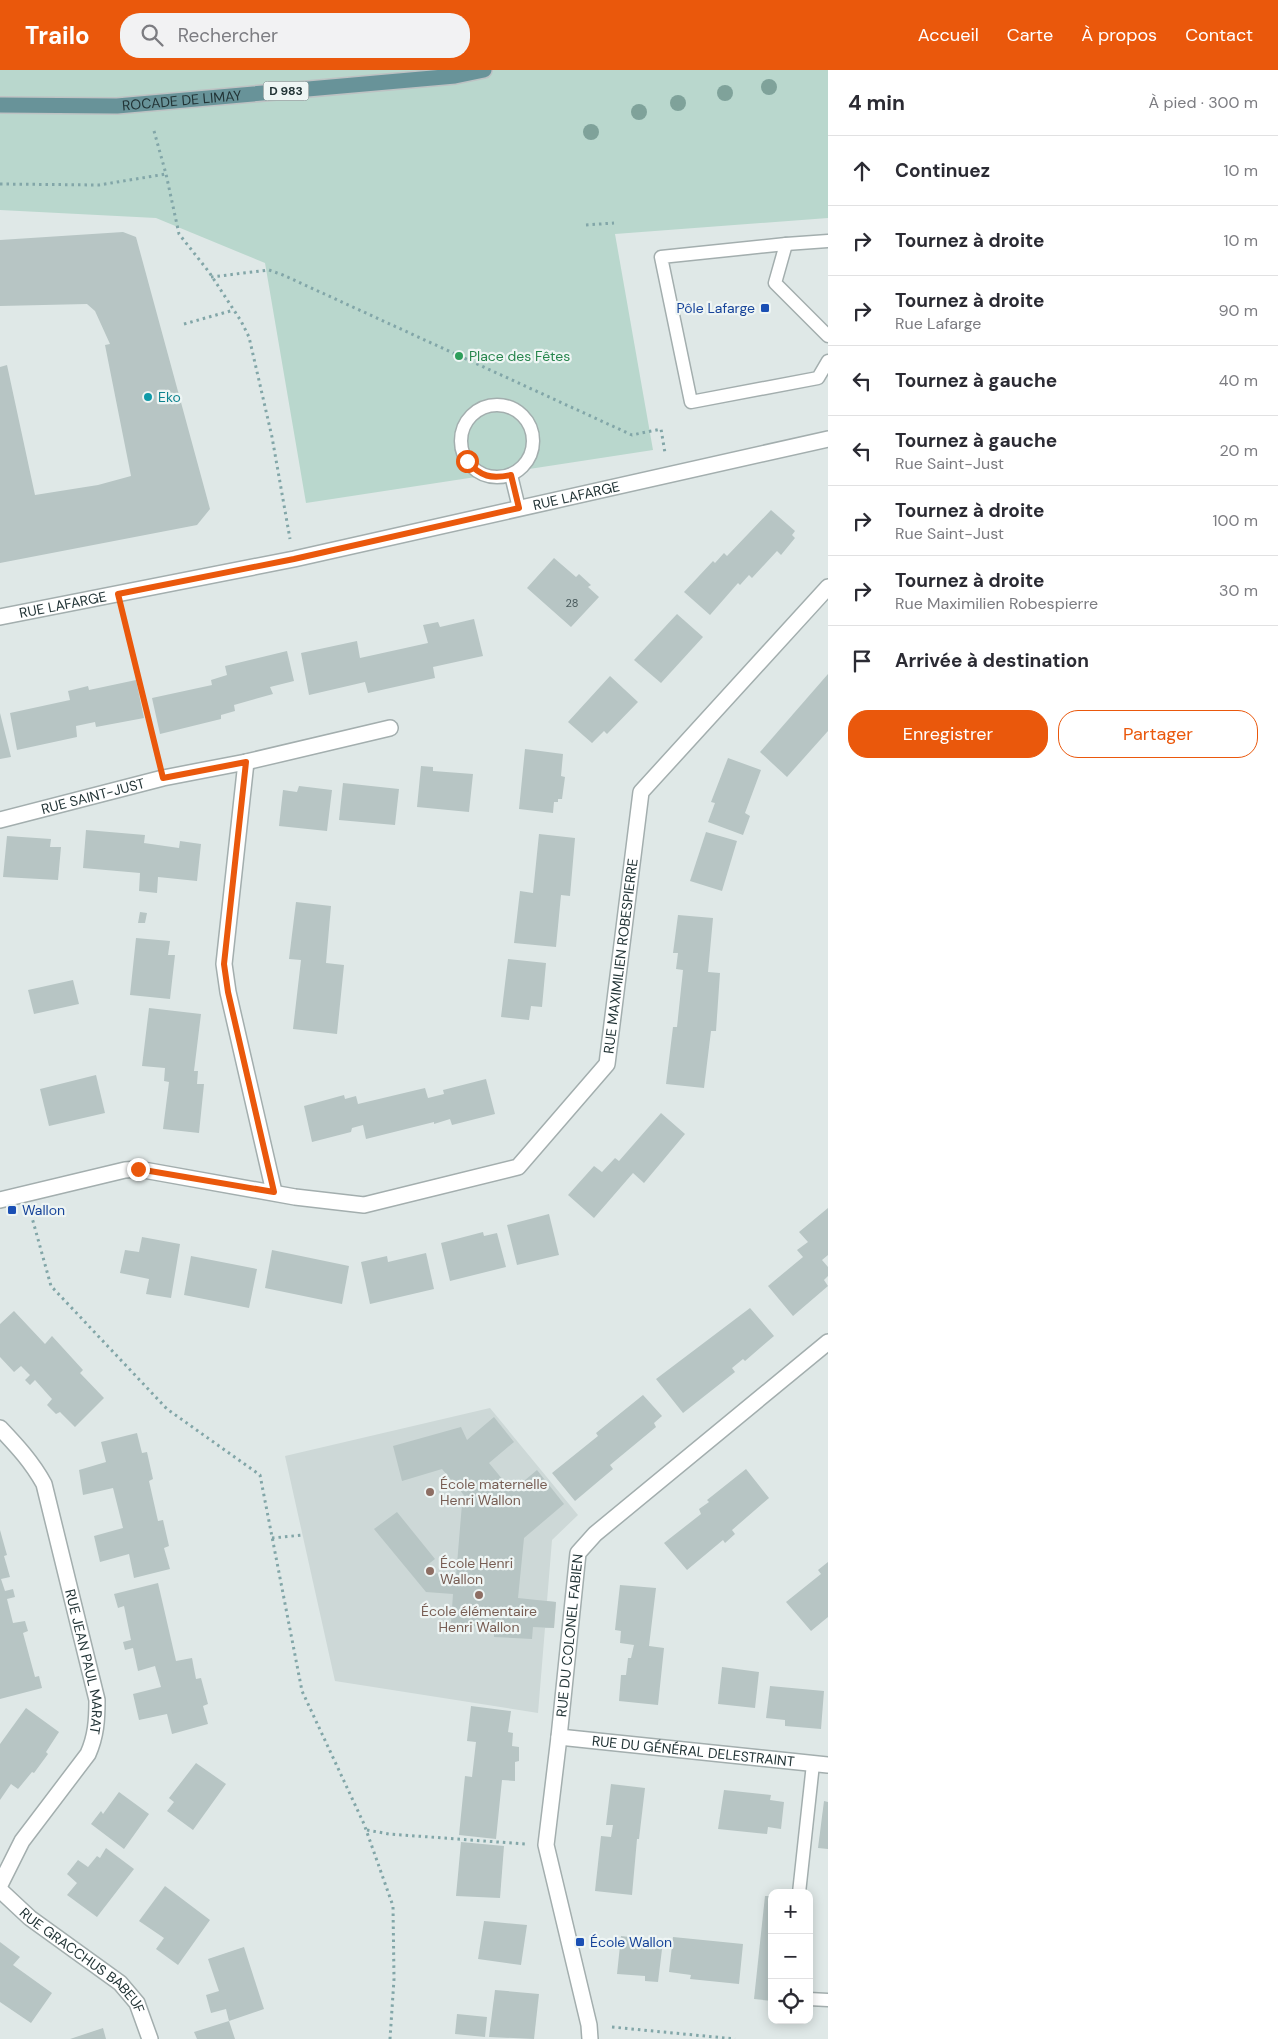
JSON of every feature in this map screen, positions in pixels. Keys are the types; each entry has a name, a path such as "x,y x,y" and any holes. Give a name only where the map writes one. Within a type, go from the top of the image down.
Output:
{"main road":[{"name":"ROCADE DE LIMAY","path":"0,105 117,106 455,76 484,70"}],"street":[{"name":"RUE LAFARGE","path":"0,617 294,559 828,439"},
{"name":"RUE MAXIMILIEN ROBESPIERRE","path":"0,1200 125,1170 138,1169 330,1202 364,1205 518,1167 607,1064 641,792 828,587"},
{"name":"RUE SAINT-JUST","path":"0,820 163,778 246,762 390,728"},
{"path":"246,762 224,964 228,992 274,1192"},
{"name":"RUE DU COLONEL FABIEN","path":"589,2032 546,1845 578,1553 595,1534 828,1342"},
{"name":"RUE JEAN PAUL MARAT","path":"0,1428 22,1450 35,1467 44,1484 97,1700 95,1738 88,1754 22,1841 0,1885"},
{"name":"RUE DU GÉNÉRAL DELESTRAINT","path":"559,1737 828,1765"},
{"name":"RUE GRACCHUS BABEUF","path":"0,1890 30,1918 120,1983 137,2003 150,2039"}],"lane":[{"path":"828,241 661,257 691,402 818,378 828,361"},
{"path":"786,244 775,283 828,336"},
{"path":"493,405 505,406 516,410 525,417 531,427 533,450 528,461 511,475 492,477 475,470 467,461 462,450 460,437 464,425 471,415 481,408 493,405"},
{"path":"511,475 519,508"},
{"path":"799,1889 812,1764"},
{"path":"813,1999 828,2000"}],"path":[{"path":"154,131 166,174 179,234 234,310 249,337 272,437 294,559"},
{"path":"0,184 99,185 166,174"},
{"path":"586,225 614,223"},
{"path":"211,277 269,270 632,435 661,429"},
{"path":"184,324 234,310"},
{"path":"118,594 163,778"},
{"path":"25,1194 51,1286 167,1409 260,1475 302,1691 366,1830 393,1906 394,1979 390,2039"},
{"path":"272,1538 302,1535"},
{"path":"366,1830 389,1834 546,1845"},
{"path":"589,2032 735,2039"}],"shaded area":[{"name":"École Henri Wallon","path":"490,1408 578,1515 552,1540 547,1601 556,1602 554,1628 545,1628 538,1713 335,1681 285,1456"}],"green space":[{"path":"0,70 828,70 828,218 615,234 653,450 306,503 265,263 156,218 0,210"}],"building":[{"name":"Eko","path":"123,232 136,237 210,509 197,525 0,563 0,367 7,365 35,495 98,485 131,476 105,345 110,344 95,311 87,304 0,306 0,240"},
{"path":"771,510 795,531 792,535 795,538 781,555 777,551 752,578 749,575 740,585 738,583 710,615 684,592 713,561 715,563 724,553 727,556"},
{"path":"554,558 576,577 579,574 591,585 588,587 599,597 571,627 527,588"},
{"path":"677,614 703,637 661,683 634,660"},
{"path":"474,619 483,656 433,667 435,678 368,693 365,682 309,695 301,653 357,641 360,658 428,643 423,625 438,622 440,627"},
{"path":"287,651 294,681 270,687 273,694 234,705 235,711 221,715 221,719 160,734 152,698 212,685 211,680 227,675 225,666"},
{"path":"828,674 828,731 787,777 760,752"},
{"path":"610,676 638,702 607,734 604,731 592,743 568,722"},
{"path":"136,680 144,718 96,727 95,722 76,726 77,737 17,750 10,713 70,700 68,691 88,686 89,690"},
{"path":"0,713 11,757 0,759"},
{"path":"525,749 563,754 561,776 565,777 562,799 554,802 553,813 519,809"},
{"path":"728,758 761,770 745,813 750,816 743,835 708,822 715,803 711,802"},
{"path":"421,766 433,767 433,771 473,774 469,812 417,807"},
{"path":"343,783 399,789 395,825 339,820"},
{"path":"299,786 332,790 327,831 279,826 283,790 297,792"},
{"path":"86,830 145,835 144,843 179,848 180,841 201,844 197,881 158,877 157,893 139,891 140,873 83,868"},
{"path":"706,832 737,841 722,891 690,881"},
{"path":"539,834 575,838 570,896 561,895 556,947 514,943 520,891 533,893"},
{"path":"7,836 51,839 50,847 61,847 58,880 3,877"},
{"path":"296,902 331,906 326,963 344,965 337,1034 293,1029 301,960 289,959"},
{"path":"140,912 147,913 145,923 138,923"},
{"path":"678,915 713,918 708,972 720,973 716,1031 711,1031 704,1088 666,1084 673,1027 677,1027 683,970 676,969 678,953 673,953"},
{"path":"136,938 170,941 168,955 175,955 170,999 130,995"},
{"path":"508,959 546,963 542,1007 531,1006 529,1020 501,1017"},
{"path":"73,980 79,1004 34,1014 28,990"},
{"path":"149,1008 201,1014 194,1071 198,1071 197,1084 204,1084 199,1133 163,1129 169,1082 164,1081 165,1068 142,1066"},
{"path":"96,1075 105,1113 49,1126 40,1089"},
{"path":"486,1079 495,1114 452,1125 450,1119 434,1124 434,1122 366,1139 363,1125 352,1128 351,1132 312,1142 304,1106 344,1095 345,1099 356,1096 358,1104 425,1088 428,1098 444,1094 443,1090"},
{"path":"661,1113 685,1134 644,1183 633,1173 594,1218 568,1195 594,1166 602,1172 615,1158 619,1161"},
{"path":"828,1208 828,1255 822,1260 828,1267 828,1276 824,1280 828,1286 793,1316 768,1286 803,1257 797,1250 808,1242 799,1232"},
{"path":"549,1214 559,1255 517,1265 507,1225"},
{"path":"483,1232 484,1236 497,1233 506,1267 450,1281 441,1243"},
{"path":"142,1237 180,1244 171,1298 146,1294 149,1279 120,1273 125,1250 139,1252"},
{"path":"272,1250 349,1266 342,1304 265,1288"},
{"path":"426,1253 434,1289 370,1304 361,1262 387,1256 388,1262"},
{"path":"191,1256 257,1269 249,1308 184,1295"},
{"path":"750,1308 774,1336 745,1361 743,1359 732,1368 735,1372 683,1413 656,1379"},
{"path":"14,1311 45,1344 52,1336 83,1370 80,1373 104,1398 75,1427 60,1412 56,1414 47,1405 52,1399 35,1380 30,1385 25,1380 30,1375 21,1366 14,1372 0,1357 0,1324"},
{"path":"643,1395 662,1416 654,1423 656,1427 610,1465 613,1469 575,1501 552,1473 598,1436 596,1433"},
{"path":"494,1417 514,1442 489,1463 512,1491 537,1470 564,1504 524,1538 518,1598 556,1602 554,1628 533,1627 532,1639 494,1637 494,1629 451,1623 453,1594 426,1592 374,1529 397,1512 435,1559 426,1566 434,1573 456,1576 462,1504 468,1500 442,1469 402,1481 393,1446 461,1427 467,1440"},
{"path":"137,1433 142,1453 147,1452 153,1479 149,1481 158,1521 163,1520 169,1546 164,1548 170,1569 134,1578 129,1554 100,1562 94,1536 123,1528 113,1488 83,1495 79,1470 106,1462 101,1442"},
{"path":"746,1469 769,1498 732,1530 735,1534 725,1543 723,1540 687,1570 664,1543 701,1514 699,1509 709,1502 707,1500"},
{"path":"0,1530 7,1555 4,1556 10,1577 1,1579 5,1591 13,1589 15,1597 7,1599 13,1623 25,1621 28,1631 23,1633 35,1677 39,1676 42,1688 0,1699"},
{"path":"828,1562 828,1617 811,1631 786,1602 821,1574 818,1570"},
{"path":"158,1583 176,1661 192,1658 196,1679 201,1678 208,1704 203,1706 208,1724 172,1734 167,1714 139,1720 133,1694 161,1687 155,1666 138,1671 133,1648 125,1650 123,1642 131,1640 124,1606 118,1608 114,1594"},
{"path":"620,1585 656,1588 649,1646 664,1648 658,1705 619,1701 621,1675 626,1675 628,1658 631,1658 634,1645 620,1643 621,1631 615,1630"},
{"path":"722,1667 759,1672 755,1708 718,1704"},
{"path":"770,1686 824,1691 821,1729 785,1726 785,1720 766,1718"},
{"path":"471,1706 511,1711 508,1732 513,1733 512,1746 519,1747 519,1761 515,1762 515,1781 502,1780 496,1839 459,1835 465,1776 472,1777 476,1742 467,1741"},
{"path":"26,1708 59,1732 46,1752 48,1754 34,1773 32,1772 18,1789 11,1784 0,1800 0,1744"},
{"path":"196,1763 226,1784 193,1830 167,1811 174,1802 169,1798"},
{"path":"611,1784 645,1788 639,1839 637,1839 632,1895 595,1891 601,1836 611,1837 613,1825 606,1825"},
{"path":"724,1790 771,1795 770,1800 784,1802 781,1829 768,1827 767,1834 718,1829"},
{"path":"119,1792 149,1814 124,1849 91,1824 101,1811 103,1814"},
{"path":"824,1801 828,1802 828,1849 818,1848"},
{"path":"461,1842 504,1846 500,1898 456,1896"},
{"path":"106,1848 134,1869 97,1917 67,1895 77,1883 67,1874 78,1860 88,1867 97,1856 100,1858"},
{"path":"165,1886 210,1920 178,1965 156,1949 164,1938 139,1921"},
{"path":"765,1896 768,1896 768,2001 754,1999"},
{"path":"484,1921 527,1925 521,1965 478,1959"},
{"path":"621,1936 663,1941 658,1982 645,1981 645,1976 617,1974"},
{"path":"673,1937 743,1944 739,1984 690,1979 691,1975 669,1972"},
{"path":"0,1942 20,1957 13,1965 52,1993 31,2023 0,2002"},
{"path":"244,1947 264,2009 229,2021 226,2009 211,2013 206,1995 219,1991 208,1959"},
{"path":"495,1990 539,1994 534,2039 489,2037"},
{"path":"457,2014 487,2017 485,2037 455,2034"},
{"path":"229,2021 235,2039 197,2039 194,2032"},
{"path":"103,2028 106,2039 70,2039"}],"place":[{"name":"Pôle Lafarge","path":"765,308"},
{"name":"Place des Fêtes","path":"459,356"},
{"name":"Eko","path":"148,397"},
{"name":"Wallon","path":"12,1210"},
{"name":"École maternelle Henri Wallon","path":"430,1492"},
{"name":"École Henri Wallon","path":"430,1571"},
{"name":"École élémentaire Henri Wallon","path":"479,1595"},
{"name":"École Wallon","path":"580,1942"}],"route":[{"path":"138,1169 274,1192 228,992 224,964 246,762 163,778 118,594 294,559 519,508 511,475 498,478 486,476 475,470 467,461"}]}
